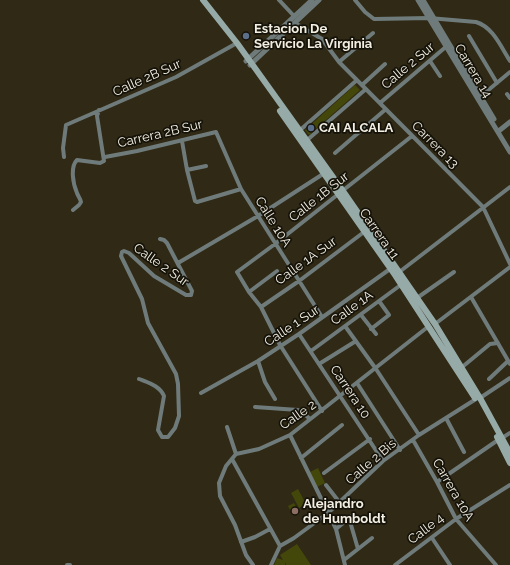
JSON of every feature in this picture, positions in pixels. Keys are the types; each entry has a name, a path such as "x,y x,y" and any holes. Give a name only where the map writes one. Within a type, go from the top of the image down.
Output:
{"main road":[{"name":"Carrera 11","path":"203,0 299,131 323,174 340,193 364,232 390,269 397,274"},
{"name":"Carrera 11","path":"249,62 461,368 500,439 510,463"},
{"name":"Carrera 11","path":"403,283 417,298 478,399"},
{"name":"Carrera 11","path":"500,439 510,453"}],"street":[{"path":"279,0 294,16"},
{"path":"249,62 294,16 312,0"},
{"path":"249,62 295,23 319,0"},
{"path":"355,0 374,19 432,19 476,22 483,24 488,28 510,61"},
{"name":"Carrera 14","path":"418,0 432,19"},
{"name":"Carrera 14","path":"423,0 432,19 509,148"},
{"name":"Carrera 13","path":"295,23 322,39 339,62 483,207 510,264"},
{"path":"339,62 372,33"},
{"path":"469,36 497,83"},
{"name":"Calle 2B Sur","path":"64,157 62,148 66,125 176,77 236,44"},
{"name":"Calle 2 Sur","path":"380,103 448,46"},
{"path":"430,61 440,76"},
{"path":"304,142 364,87 385,64"},
{"path":"479,98 510,72"},
{"path":"299,131 357,80"},
{"path":"507,94 510,98"},
{"name":"Carrera 14","path":"479,98 500,130 509,148"},
{"path":"335,153 386,109"},
{"path":"99,110 97,116 107,156"},
{"path":"500,130 510,122"},
{"name":"Carrera 2B Sur","path":"73,210 81,202 74,184 73,166 77,160 100,163 104,161 107,156 137,151 216,132"},
{"name":"Calle 10A","path":"216,132 241,188 322,317"},
{"name":"Calle 1B Sur","path":"249,292 237,272 275,244 412,136"},
{"path":"182,141 187,170 195,201 197,202 241,188"},
{"path":"187,170 206,166"},
{"name":"Calle 2 Sur","path":"139,379 162,391 164,396 158,430 162,437 168,437 176,428 179,416 178,384 176,374 148,323 142,298 121,256 122,252 124,251 129,253 154,276 186,295 191,295 192,291 178,263 258,216 323,174"},
{"path":"397,274 510,187"},
{"name":"Calle 1A Sur","path":"261,307 299,281 364,232"},
{"path":"160,239 167,243 178,263"},
{"name":"Calle 2","path":"236,454 259,449 290,435 432,325 510,267"},
{"name":"Calle 1 Sur","path":"201,393 258,361 280,345 299,334 390,269"},
{"path":"277,271 249,292 261,307 280,345 322,410"},
{"path":"417,298 454,272"},
{"name":"Calle 1A","path":"311,351 403,283"},
{"path":"471,297 509,363 489,379"},
{"path":"371,329 390,315 379,301"},
{"path":"361,315 376,334"},
{"path":"345,326 376,369 419,436"},
{"name":"Carrera 10","path":"299,334 370,439 383,461"},
{"path":"319,364 356,341"},
{"path":"461,368 490,344 498,343"},
{"path":"258,361 265,382 275,399"},
{"name":"Calle 2 Bis","path":"280,546 294,538 328,513 383,461 446,418 510,378"},
{"path":"357,383 400,450"},
{"path":"255,407 298,410 310,419"},
{"path":"446,418 464,452"},
{"path":"301,458 342,425"},
{"path":"227,427 236,454 226,466 219,483 220,496 235,525 246,555 253,565"},
{"path":"437,482 510,433"},
{"path":"290,435 336,529 346,565"},
{"path":"324,473 370,439"},
{"name":"Carrera 10A","path":"413,440 456,519 496,565"},
{"path":"232,459 280,546 271,565"},
{"name":"Calle 4","path":"395,565 402,563 456,519 510,484"},
{"path":"326,485 340,503"},
{"path":"336,529 354,514"},
{"path":"350,518 358,549"},
{"path":"241,542 270,529"},
{"path":"344,560 372,538"},
{"path":"432,538 450,565"}],"green space":[{"path":"355,85 360,90 309,135 305,130"},
{"path":"318,468 325,483 317,487 310,472"},
{"path":"298,489 306,504 299,508 291,493"},
{"path":"294,503 299,513 293,515 288,506"},
{"path":"297,544 311,565 286,565 285,562 285,565 274,565 277,558 283,560 280,555"}],"place":[{"name":"Estacion De Servicio La Virginia","path":"246,36"},
{"name":"CAI ALCALA","path":"311,128"},
{"name":"Alejandro de Humboldt","path":"295,511"}]}
